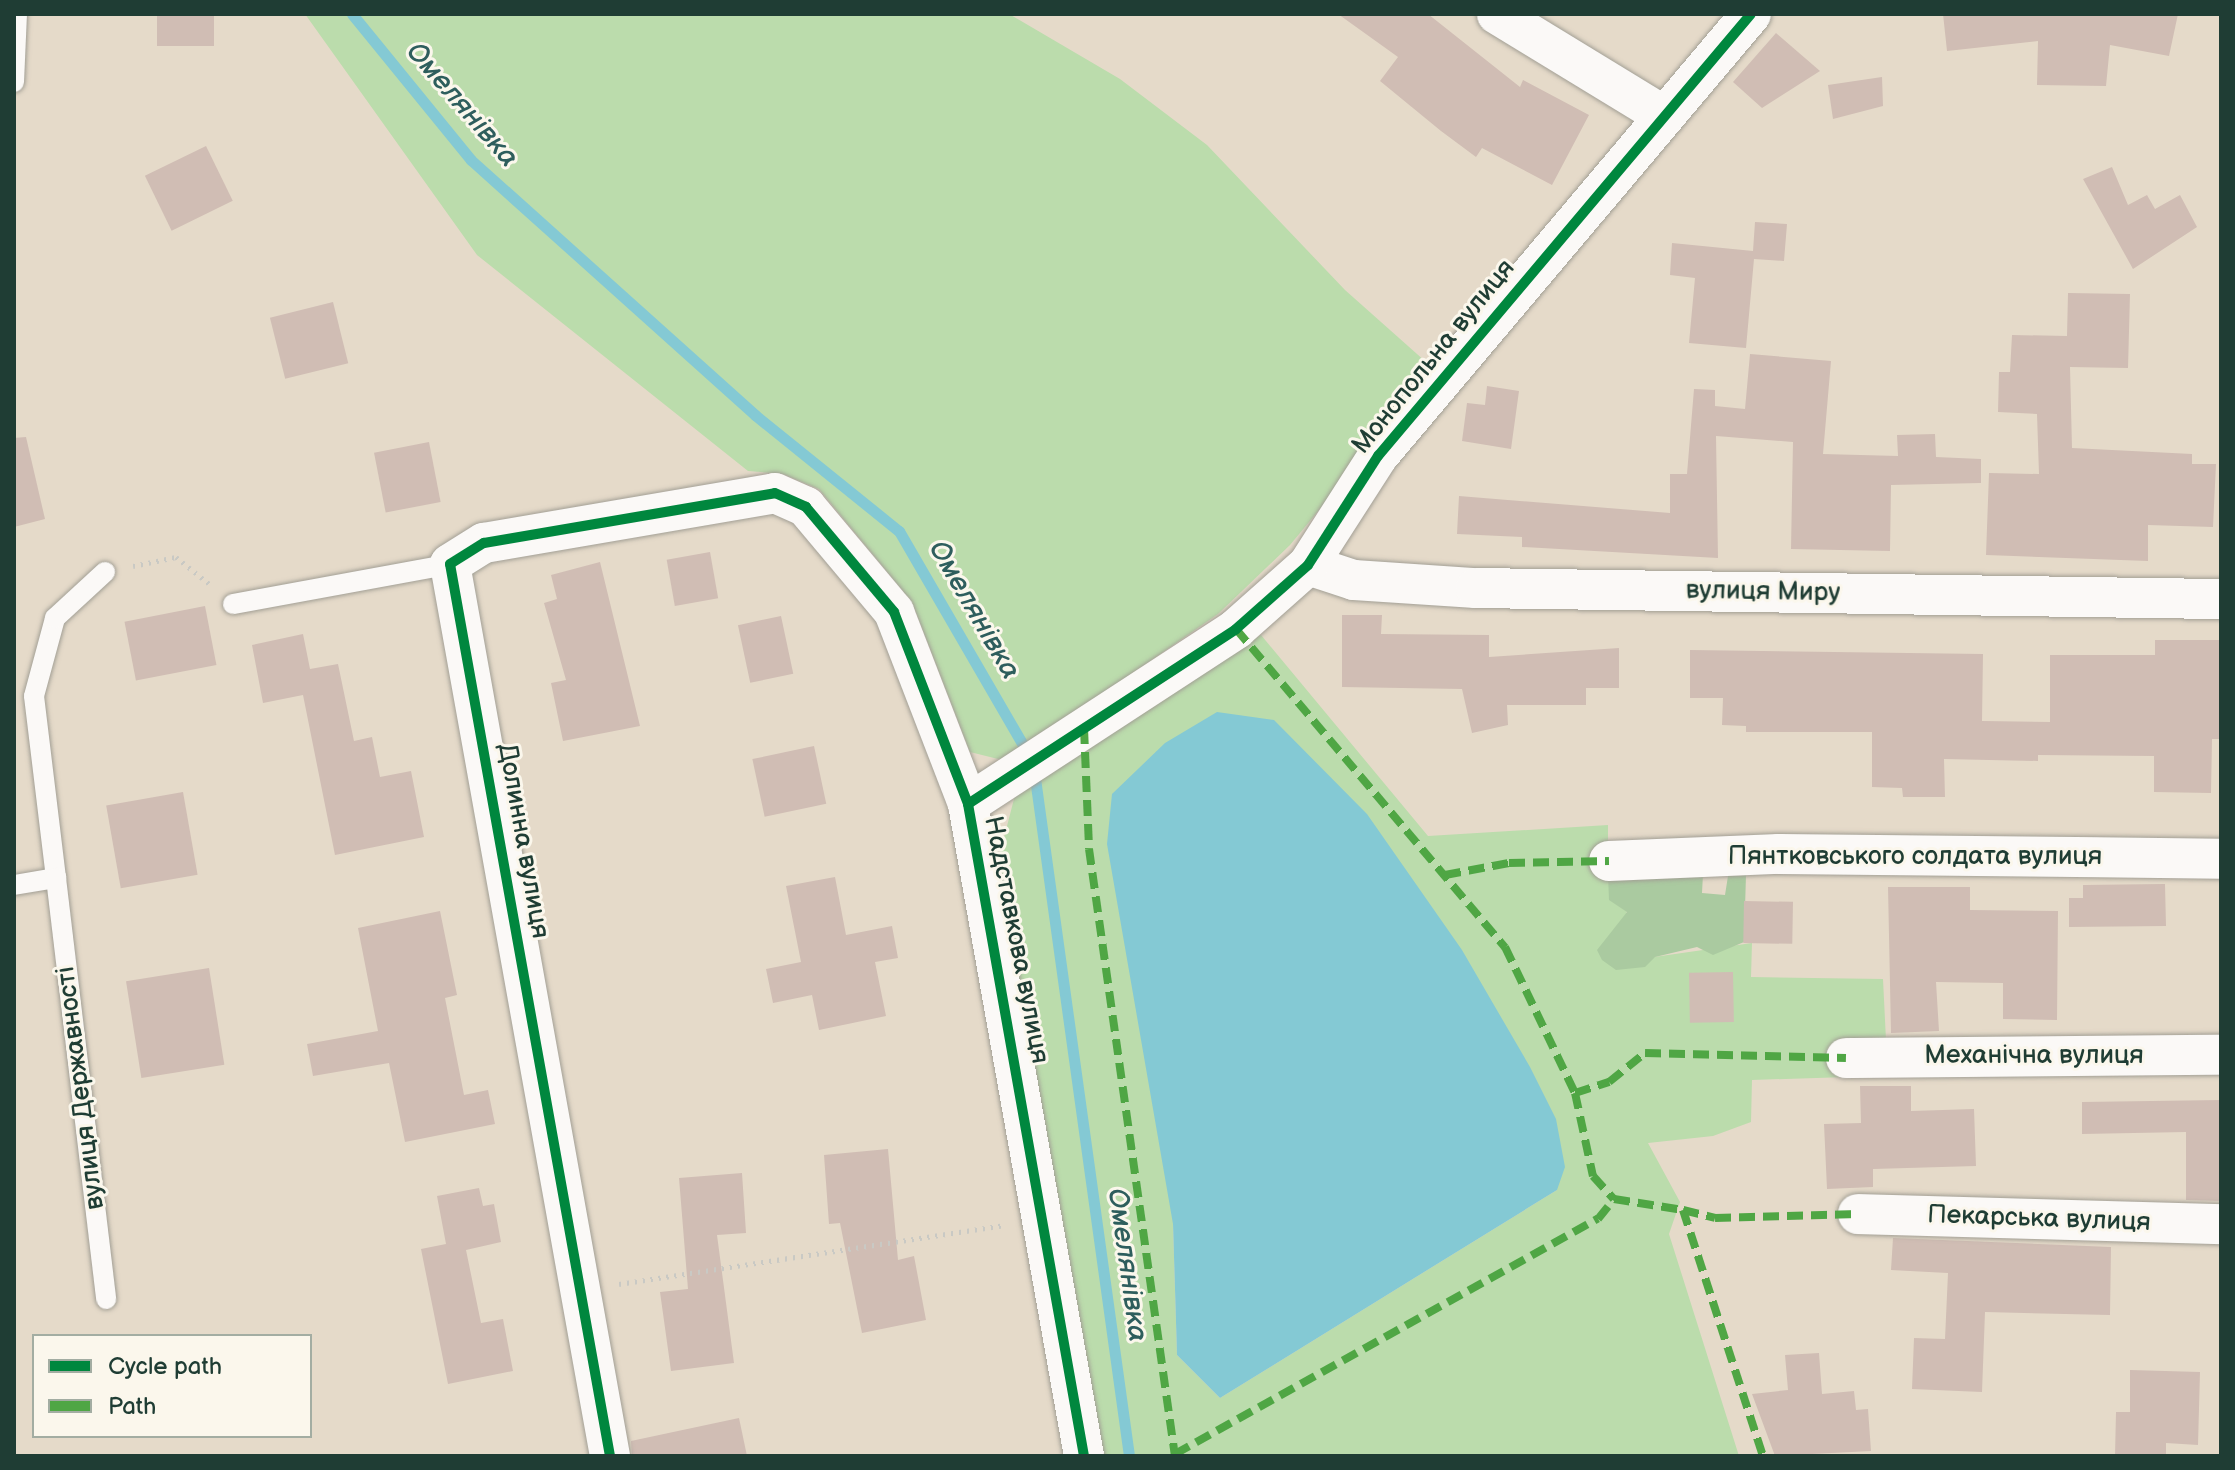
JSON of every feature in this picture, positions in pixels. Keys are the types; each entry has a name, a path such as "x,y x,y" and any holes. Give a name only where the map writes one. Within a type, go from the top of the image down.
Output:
{"street":[{"path":"1497,14 1664,116"},
{"name":"Монопольна вулиця","path":"968,804 1236,629 1308,565 1378,456 1751,14"},
{"name":"Надставкова вулиця","path":"450,564 484,543 775,493 806,507 894,612 968,804 1046,1219 1084,1456"},
{"name":"Долинна вулиця","path":"450,564 610,1456"},
{"name":"вулиця Миру","path":"1308,565 1354,580 1449,587 2221,599"},
{"name":"Пянтковського солдата вулиця","path":"1609,861 1779,854 2221,859"},
{"name":"Механічна вулиця","path":"1846,1058 2221,1055"},
{"name":"Пекарська вулиця","path":"1858,1214 2221,1224"}],"lane":[{"path":"14,82 17,14"},
{"path":"233,604 450,564"},
{"name":"вулиця Державності","path":"105,572 55,618 34,696 106,1299"},
{"path":"14,885 56,878"}],"path":[{"path":"105,572 176,557 233,604"},
{"path":"582,1289 1046,1219"}],"green space":[{"path":"305,14 1009,14 1120,79 1207,145 1345,290 1435,370 1290,545 1218,614 1006,761 970,752 912,602 819,489 783,474 748,471 477,255"},
{"path":"1261,635 1428,836 1608,825 1608,875 1627,911 1623,923 1654,957 1752,943 1751,977 1883,979 1886,1040 1847,1077 1752,1080 1751,1122 1713,1136 1648,1143 1680,1202 1669,1234 1739,1456 1103,1456 998,861 1015,795","holes":["1557,1190 1220,1398 1177,1355 1173,1224"]},
{"path":"1703,874 1702,893 1725,895 1728,876 1746,875 1744,942 1713,955 1697,947 1655,957 1645,967 1616,970 1602,960 1597,950 1627,912 1609,900 1608,875"}],"water":[{"path":"1217,712 1274,720 1367,814 1462,950 1530,1067 1556,1119 1565,1167 1557,1190 1220,1398 1177,1355 1173,1224 1107,844 1112,794 1165,743"}],"building":[{"path":"157,14 214,14 214,46 157,46"},
{"path":"1338,14 1428,14 1520,87 1523,80 1589,115 1552,185 1482,148 1476,157 1441,131 1380,81 1398,57"},
{"path":"1943,14 2178,14 2169,56 2110,45 2106,86 2037,85 2038,41 1947,51"},
{"path":"1776,33 1820,71 1762,108 1733,82"},
{"path":"1882,77 1883,106 1833,119 1828,85"},
{"path":"206,146 233,201 172,231 145,176"},
{"path":"2112,167 2128,205 2147,195 2155,209 2180,195 2197,227 2133,269 2083,179"},
{"path":"1755,222 1787,224 1784,261 1754,259 1746,348 1689,343 1695,278 1670,275 1672,243 1753,251"},
{"path":"2068,293 2130,294 2128,368 2070,367 2072,448 2192,454 2192,464 2216,464 2213,527 2148,525 2148,561 1986,555 1989,473 2039,474 2037,414 1998,412 1999,372 2010,372 2012,335 2067,336"},
{"path":"333,302 348,363 285,379 270,318"},
{"path":"1750,354 1831,361 1823,454 1898,456 1897,435 1935,434 1936,457 1981,459 1981,483 1891,485 1890,551 1791,549 1793,442 1716,436 1718,558 1522,547 1522,537 1457,534 1459,496 1670,513 1670,474 1687,474 1694,389 1715,390 1715,406 1745,409"},
{"path":"1487,386 1519,391 1511,449 1462,441 1467,403 1485,405"},
{"path":"26,437 45,519 14,527 14,438"},
{"path":"429,442 441,502 386,513 374,453"},
{"path":"710,552 718,598 675,606 667,560"},
{"path":"600,562 640,726 563,741 551,683 566,680 544,603 557,599 551,575"},
{"path":"205,606 216,665 136,681 125,622"},
{"path":"1342,615 1382,615 1381,634 1489,635 1489,657 1619,648 1619,688 1586,688 1586,705 1507,705 1508,725 1472,733 1462,689 1342,687"},
{"path":"781,616 793,674 750,683 738,625"},
{"path":"303,634 310,669 338,664 354,741 372,737 380,777 411,771 424,837 335,855 303,695 263,703 252,645"},
{"path":"2155,640 2221,640 2221,739 2212,739 2211,793 2154,792 2154,756 2038,755 2038,761 1944,759 1945,797 1903,797 1902,788 1872,787 1872,732 1746,732 1746,726 1722,725 1723,698 1690,698 1690,650 1983,654 1982,721 2050,722 2050,655 2155,655"},
{"path":"814,746 826,804 765,817 752,759"},
{"path":"183,792 198,875 121,888 106,806"},
{"path":"835,877 846,935 892,926 898,958 875,962 886,1016 819,1030 812,995 773,1003 766,969 801,962 786,886"},
{"path":"2165,884 2166,926 2069,927 2069,898 2083,898 2083,885"},
{"path":"1888,887 1970,887 1970,910 2058,911 2057,1020 2003,1019 2003,983 1936,982 1939,1031 1891,1033"},
{"path":"1744,901 1793,902 1792,944 1743,943"},
{"path":"440,911 457,995 445,998 464,1095 488,1090 495,1124 405,1142 389,1063 313,1076 307,1044 378,1031 358,928"},
{"path":"209,968 224,1065 141,1078 126,981"},
{"path":"1733,972 1734,1022 1690,1023 1689,973"},
{"path":"1860,1086 1911,1086 1911,1111 1974,1109 1976,1166 1873,1169 1873,1187 1827,1189 1824,1124 1861,1123"},
{"path":"2221,1100 2221,1201 2186,1200 2186,1132 2082,1134 2082,1102"},
{"path":"888,1149 898,1260 914,1256 926,1320 862,1333 840,1223 829,1224 824,1155"},
{"path":"742,1173 746,1233 717,1235 734,1363 671,1371 660,1292 688,1289 679,1178"},
{"path":"479,1188 483,1206 494,1204 501,1242 466,1250 481,1323 503,1319 513,1371 448,1384 421,1249 446,1244 437,1196"},
{"path":"1893,1238 2111,1247 2110,1315 1985,1312 1982,1392 1912,1389 1914,1338 1945,1339 1948,1273 1891,1270"},
{"path":"1819,1353 1822,1394 1854,1391 1856,1410 1868,1409 1871,1451 1775,1456 1752,1394 1788,1390 1785,1355"},
{"path":"2130,1370 2200,1372 2198,1445 2166,1443 2166,1456 2115,1456 2116,1412 2130,1412"},
{"path":"739,1418 747,1456 632,1456 631,1441"}],"waterway":[{"name":"Омелянівка","path":"352,14 471,160 755,415 899,531 1029,755"},
{"name":"Омелянівка","path":"1034,771 1129,1456"}],"marked path":[{"path":"1236,629 1505,947 1575,1093 1593,1176 1614,1199 1683,1210 1763,1456"},
{"path":"1084,728 1089,849 1175,1456"},
{"path":"1445,875 1509,863 1609,861"},
{"path":"1575,1093 1609,1082 1645,1053 1846,1058"},
{"path":"1175,1454 1598,1219 1614,1199"},
{"path":"1683,1210 1715,1218 1858,1214"}],"cycle path":[{"path":"968,804 1236,629 1308,565 1378,456 1751,14"},
{"path":"610,1456 450,564 484,543 775,493 806,507 894,612 968,804 1084,1456"}]}
